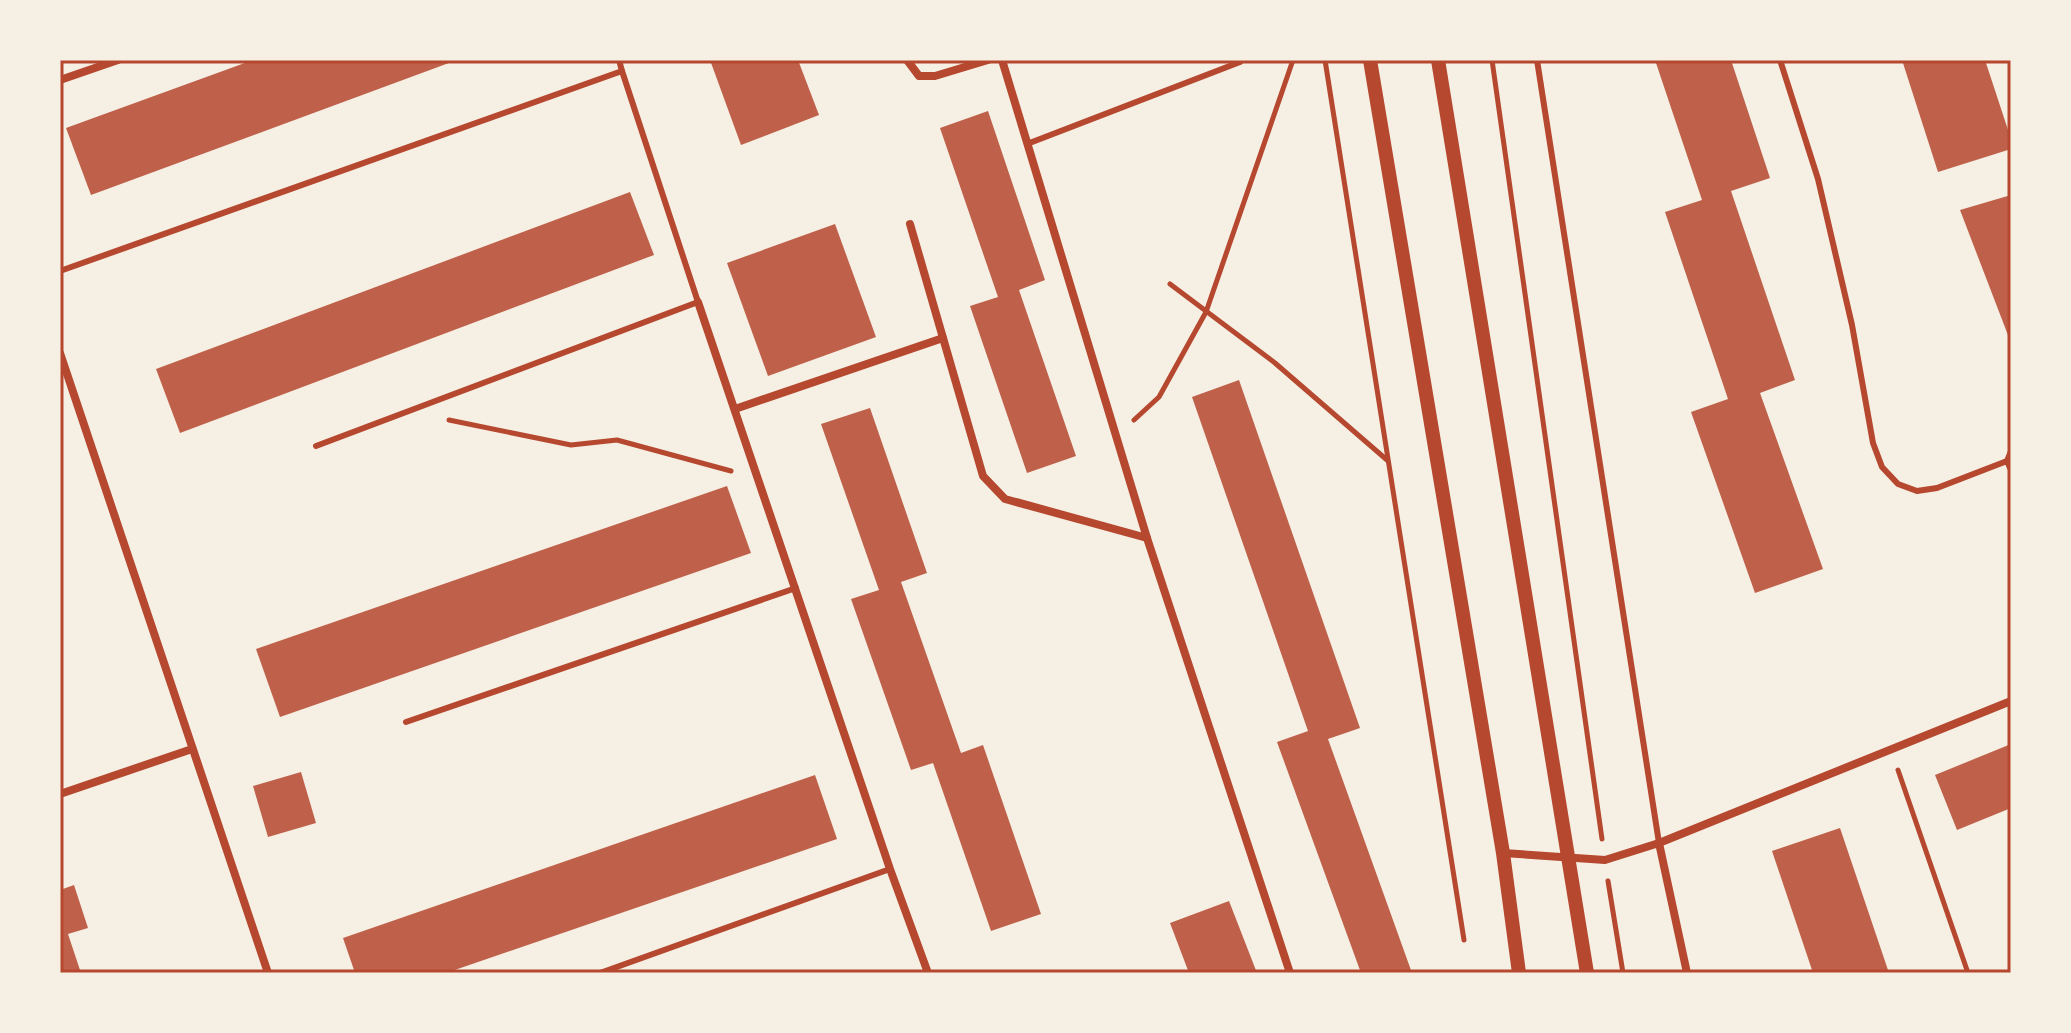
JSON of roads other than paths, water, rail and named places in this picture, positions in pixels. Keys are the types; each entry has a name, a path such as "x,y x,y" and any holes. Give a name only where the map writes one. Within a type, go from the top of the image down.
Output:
{"street":[{"path":"60,80 118,60"},
{"path":"907,60 919,76 935,76 988,60"},
{"path":"1002,60 1147,538 1290,973"},
{"path":"1370,60 1503,853 1519,973"},
{"path":"1438,60 1587,973"},
{"path":"910,224 983,476 1005,499 1147,538"},
{"path":"698,302 928,973"},
{"path":"735,409 943,338"},
{"path":"60,353 268,973"},
{"path":"1503,853 1605,860 1659,843 2011,701"},
{"path":"60,794 192,749"},
{"path":"1659,843 1687,973"}],"lane":[{"path":"316,446 698,302 619,60"},
{"path":"1537,60 1659,843"},
{"path":"1780,60 1818,179 1852,325 1873,443 1882,467 1898,484 1917,491 1937,488 2007,461"},
{"path":"1027,144 1240,62"},
{"path":"60,271 622,71"},
{"path":"2011,451 2007,461 2011,470"},
{"path":"406,722 796,588"},
{"path":"600,973 890,869"}]}
